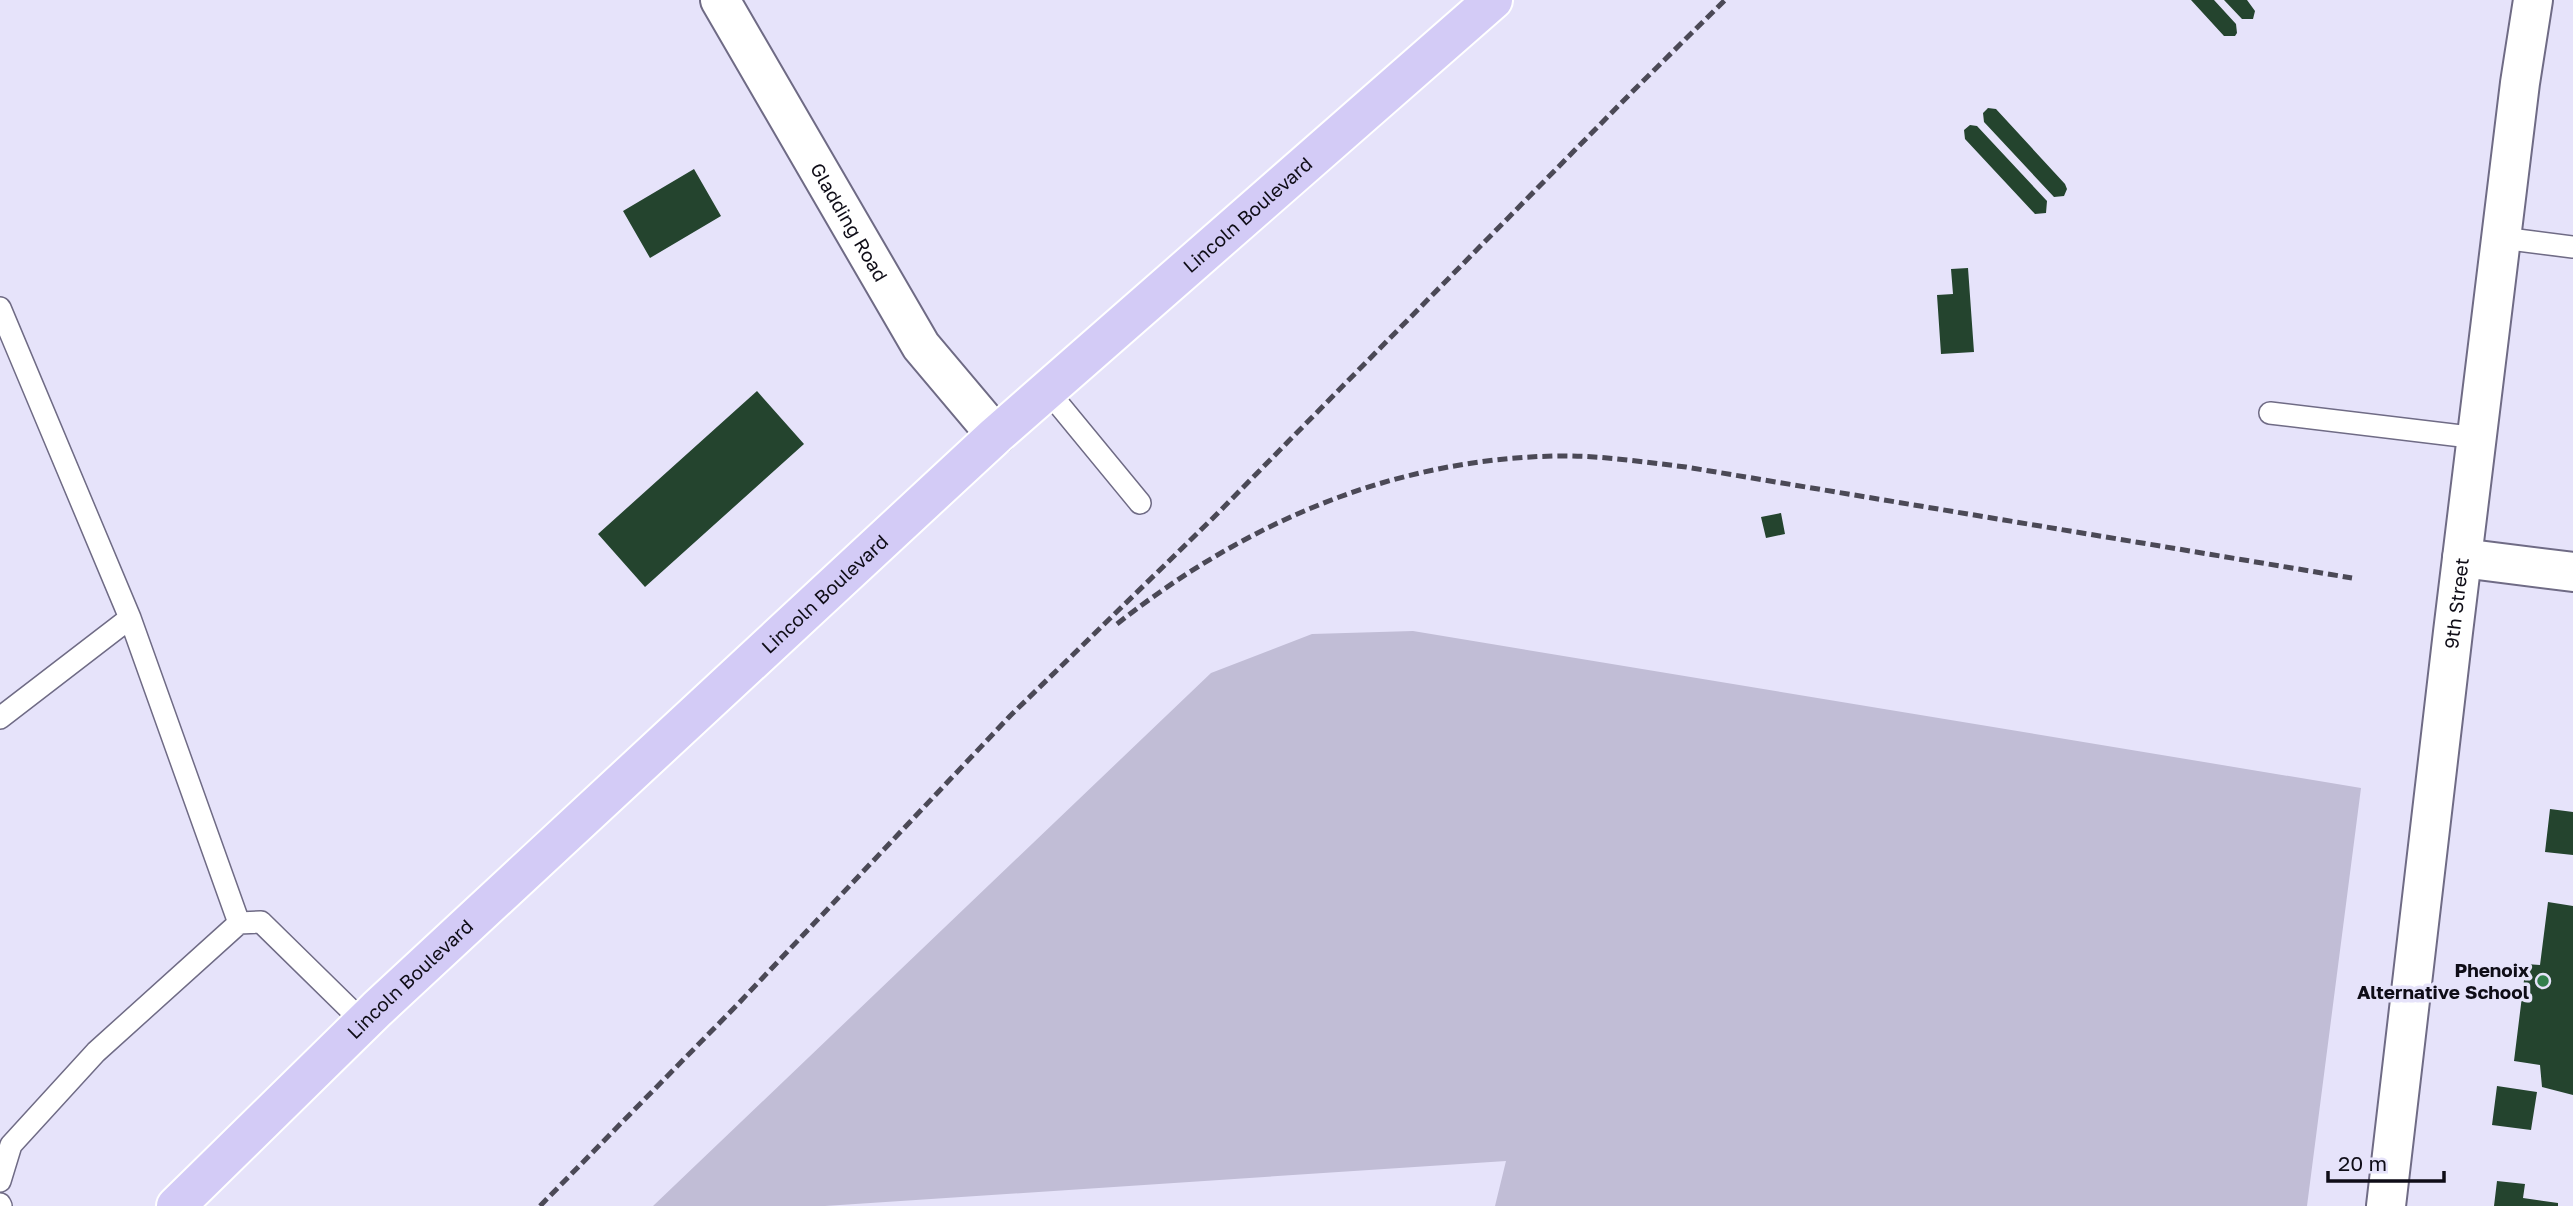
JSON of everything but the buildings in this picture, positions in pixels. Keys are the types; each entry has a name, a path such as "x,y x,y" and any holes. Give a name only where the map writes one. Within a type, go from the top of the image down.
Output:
{"main road":[{"name":"Lincoln Boulevard","path":"176,1206 364,1023 996,435 1493,0"}],"street":[{"name":"Gladding Road","path":"720,0 921,346 996,435"},
{"name":"9th Street","path":"2386,1206 2462,558 2520,83 2533,0"},
{"path":"2462,558 2573,572"}],"lane":[{"path":"2502,238 2573,247"},
{"path":"0,308 130,618 239,923"},
{"path":"1046,390 1140,503"},
{"path":"2270,413 2478,438"},
{"path":"0,718 130,618"},
{"path":"0,1181 11,1145 96,1052 239,923 261,922 364,1023"}],"shaded area":[{"path":"1413,631 2361,788 2307,1206 1495,1206 1506,1161 825,1206 653,1206 1211,673 1312,634"}],"railway":[{"path":"540,1206 737,1005 1010,716 1212,519 1725,0"},
{"path":"1117,624 1216,556 1268,528 1322,504 1377,484 1435,470 1493,460 1554,456 1604,458 1686,467 2352,578"}],"place":[{"name":"Phenoix Alternative School","path":"2543,981"}]}
